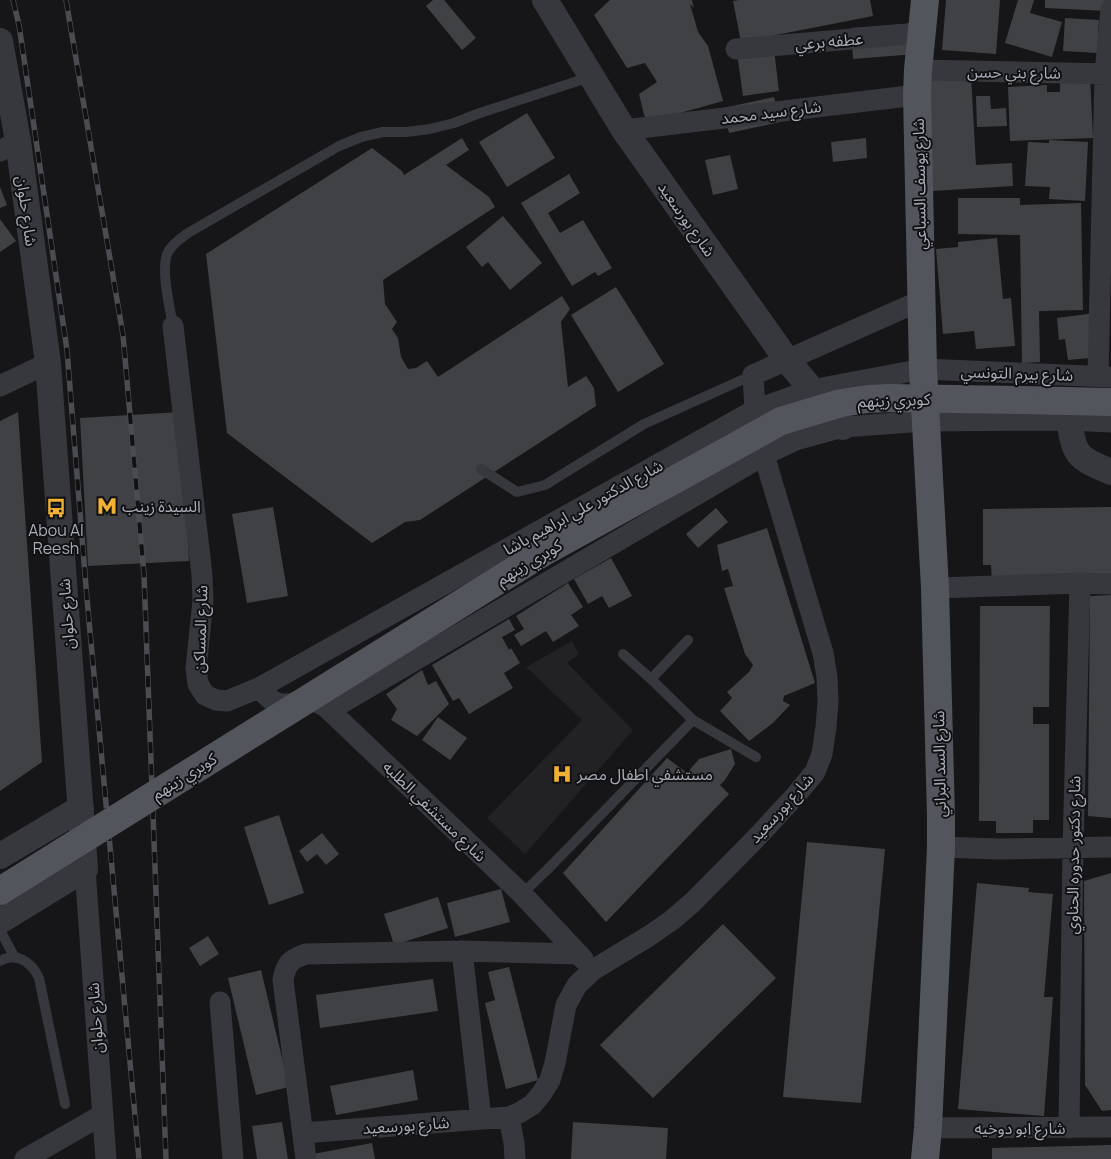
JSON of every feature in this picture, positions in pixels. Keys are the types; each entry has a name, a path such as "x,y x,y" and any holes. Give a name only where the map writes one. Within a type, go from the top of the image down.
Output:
{"main road":[{"name":"شارع يوسف السباعي","path":"923,369 918,82 925,0"},
{"name":"شارع السد البراني","path":"923,369 935,588 941,847 925,1159"},
{"name":"كوبري زينهم","path":"0,891 542,553 781,421 841,403 868,399 1111,402"}],"street":[{"name":"شارع بورسعيد","path":"545,0 624,130 787,360 843,427"},
{"path":"1104,377 1108,74 1111,9"},
{"name":"عطفه برعي","path":"736,49 922,33"},
{"name":"شارع حلوان","path":"0,41 9,146 48,363 106,1159"},
{"name":"شارع بني حسن","path":"918,82 1108,74"},
{"name":"شارع سيد محمد","path":"624,130 918,82"},
{"path":"753,375 922,300"},
{"name":"شارع المساكن","path":"173,326 202,575 203,601 196,668 198,684 205,695 216,700 227,701 259,688"},
{"path":"0,386 48,363"},
{"name":"شارع بيرم التونسي","path":"923,369 1104,377"},
{"name":"شارع الدكتور علي ابراهيم باشا","path":"259,688 755,410 812,390 923,369"},
{"name":"شارع بورسعيد","path":"303,1133 509,1117 532,1105 550,1080 560,1044 566,1005 577,985 593,970 637,944 672,920 693,902 760,834 815,772 822,754 828,702 824,653 764,455 755,410 753,375"},
{"path":"330,710 764,455 796,440 843,427 925,420 1069,420 1111,422"},
{"path":"1069,420 1077,452 1083,458 1111,472"},
{"path":"935,588 1080,583 1111,584"},
{"name":"شارع دكتور حدوره الحناوي","path":"1069,1128 1073,848 1080,583"},
{"name":"شارع مستشفي الطلبه","path":"259,688 267,697 279,704 312,700 330,710 522,894 593,970"},
{"path":"0,856 81,808"},
{"path":"941,847 998,849 1111,847"},
{"path":"0,921 85,870"},
{"path":"306,1159 284,980 285,970 295,958 306,954 462,951 579,954"},
{"path":"462,951 481,1119"},
{"path":"220,1002 233,1159"},
{"path":"25,1159 102,1115"},
{"path":"509,1117 515,1159"},
{"name":"شارع ابو دوخيه","path":"928,1128 1111,1127"}],"lane":[{"path":"173,326 165,276 166,260 168,251 188,233 339,146 361,137 383,132 430,129 454,123 476,114 592,77"},
{"path":"481,469 517,492 545,485 644,424 753,375"},
{"path":"651,679 688,640"},
{"path":"623,654 693,720 756,757"},
{"path":"522,894 693,720"},
{"path":"0,930 15,958"},
{"path":"0,961 15,958 25,961 34,968 39,978 65,1104"}],"shaded area":[{"name":"مستشفي اطفال مصر","path":"572,641 579,654 567,663 633,730 525,854 487,818 582,720 526,667"}],"building":[{"path":"433,0 444,0 476,38 462,50 426,6"},
{"path":"610,0 692,0 694,8 690,4 698,32 708,46 723,101 659,119 650,124 644,115 639,94 657,82 645,63 627,68 594,15"},
{"path":"870,0 873,16 741,42 733,1"},
{"path":"946,0 1000,0 996,54 942,50"},
{"path":"1018,0 1034,0 1030,13 1062,22 1052,57 1005,43"},
{"path":"1045,0 1108,0 1107,11 1045,8"},
{"path":"1065,18 1099,20 1097,53 1063,51"},
{"path":"914,23 916,54 853,59 851,28"},
{"path":"773,41 779,91 743,96 736,46"},
{"path":"971,76 976,165 1012,163 1013,186 933,191 927,79"},
{"path":"1060,76 1090,76 1093,138 1010,141 1008,87 1047,85 1047,92 1060,92"},
{"path":"976,96 990,96 991,109 1006,108 1007,126 977,127"},
{"path":"774,97 780,122 729,133 723,108"},
{"path":"527,113 555,158 507,187 479,142"},
{"path":"462,138 469,150 446,165 489,197 495,207 383,280 385,304 397,322 392,329 398,338 401,357 408,369 416,368 427,361 438,377 562,296 570,309 561,322 568,387 586,376 594,388 596,406 420,520 405,522 372,543 227,433 206,254 372,148 402,171 404,175"},
{"path":"866,138 867,158 833,162 831,142"},
{"path":"1049,140 1088,142 1085,201 1049,199 1050,187 1025,186 1028,142 1049,143"},
{"path":"730,155 738,189 713,195 705,160"},
{"path":"569,174 580,193 548,213 560,233 583,220 612,268 598,276 595,272 572,286 521,203"},
{"path":"0,187 7,205 0,208"},
{"path":"958,198 1020,198 1020,205 1081,203 1083,310 1039,311 1040,362 1022,363 1020,235 958,234"},
{"path":"503,216 542,263 510,290 488,262 482,267 466,247"},
{"path":"0,219 16,241 0,252"},
{"path":"997,238 1003,299 1011,298 1015,346 976,349 974,331 943,334 936,249 958,247 958,242"},
{"path":"616,287 664,364 618,392 571,315"},
{"path":"1095,313 1100,357 1068,360 1065,339 1059,340 1057,318"},
{"path":"18,412 42,762 0,791 0,421"},
{"path":"181,412 189,561 88,566 80,418"},
{"path":"273,507 288,596 247,603 232,514"},
{"path":"1111,507 1111,578 992,580 991,565 983,565 983,509"},
{"path":"716,508 728,522 698,548 686,534"},
{"path":"767,528 815,683 784,696 783,701 790,705 773,723 749,741 720,711 732,698 727,692 749,672 753,665 745,654 724,588 733,586 728,569 722,571 717,545"},
{"path":"611,558 632,596 609,608 602,596 588,604 574,579"},
{"path":"568,583 583,607 571,615 579,626 553,642 546,631 521,646 514,635 524,629 516,616"},
{"path":"1111,595 1111,818 1088,816 1090,596"},
{"path":"980,606 1050,606 1049,707 1033,707 1033,724 1049,724 1049,820 1033,820 1033,833 996,833 996,821 979,821"},
{"path":"509,619 515,630 502,637 509,650 511,648 520,663 504,673 513,688 469,714 459,698 453,701 432,665"},
{"path":"422,670 428,685 436,681 449,704 417,736 391,720 397,709 386,694"},
{"path":"438,717 467,738 450,760 422,740"},
{"path":"731,749 735,764 720,785 729,794 606,922 563,873 667,758 687,773 699,759"},
{"path":"279,815 304,893 269,905 244,827"},
{"path":"322,833 339,854 326,865 317,854 307,862 299,851"},
{"path":"807,842 885,849 861,1103 783,1097"},
{"path":"1111,873 1111,1110 1102,1111 1085,1085 1084,881"},
{"path":"977,883 1029,888 1028,892 1053,894 1044,997 1053,997 1044,1116 958,1109"},
{"path":"501,889 510,922 455,937 447,903"},
{"path":"438,897 448,928 394,945 384,914"},
{"path":"723,924 776,978 653,1098 600,1045"},
{"path":"208,936 219,954 200,966 189,948"},
{"path":"509,967 538,1080 506,1089 485,1003 495,1000 488,972"},
{"path":"261,970 289,1087 256,1095 228,978"},
{"path":"433,979 438,1011 320,1028 316,995"},
{"path":"413,1070 418,1100 336,1115 330,1086"},
{"path":"282,1122 288,1159 257,1159 252,1126"},
{"path":"573,1122 668,1128 666,1159 571,1159"},
{"path":"372,1143 375,1159 303,1159 302,1156"},
{"path":"1111,1145 1111,1159 992,1159 992,1148"}],"railway":[{"path":"13,0 19,25 67,350 87,599 139,1159"},
{"path":"66,0 123,335 144,575 166,1159"}],"place":[{"name":"السيدة زينب","path":"107,506"},
{"name":"Abou Al Reesh","path":"56,508"},
{"name":"مستشفي اطفال مصر","path":"562,774"}]}
